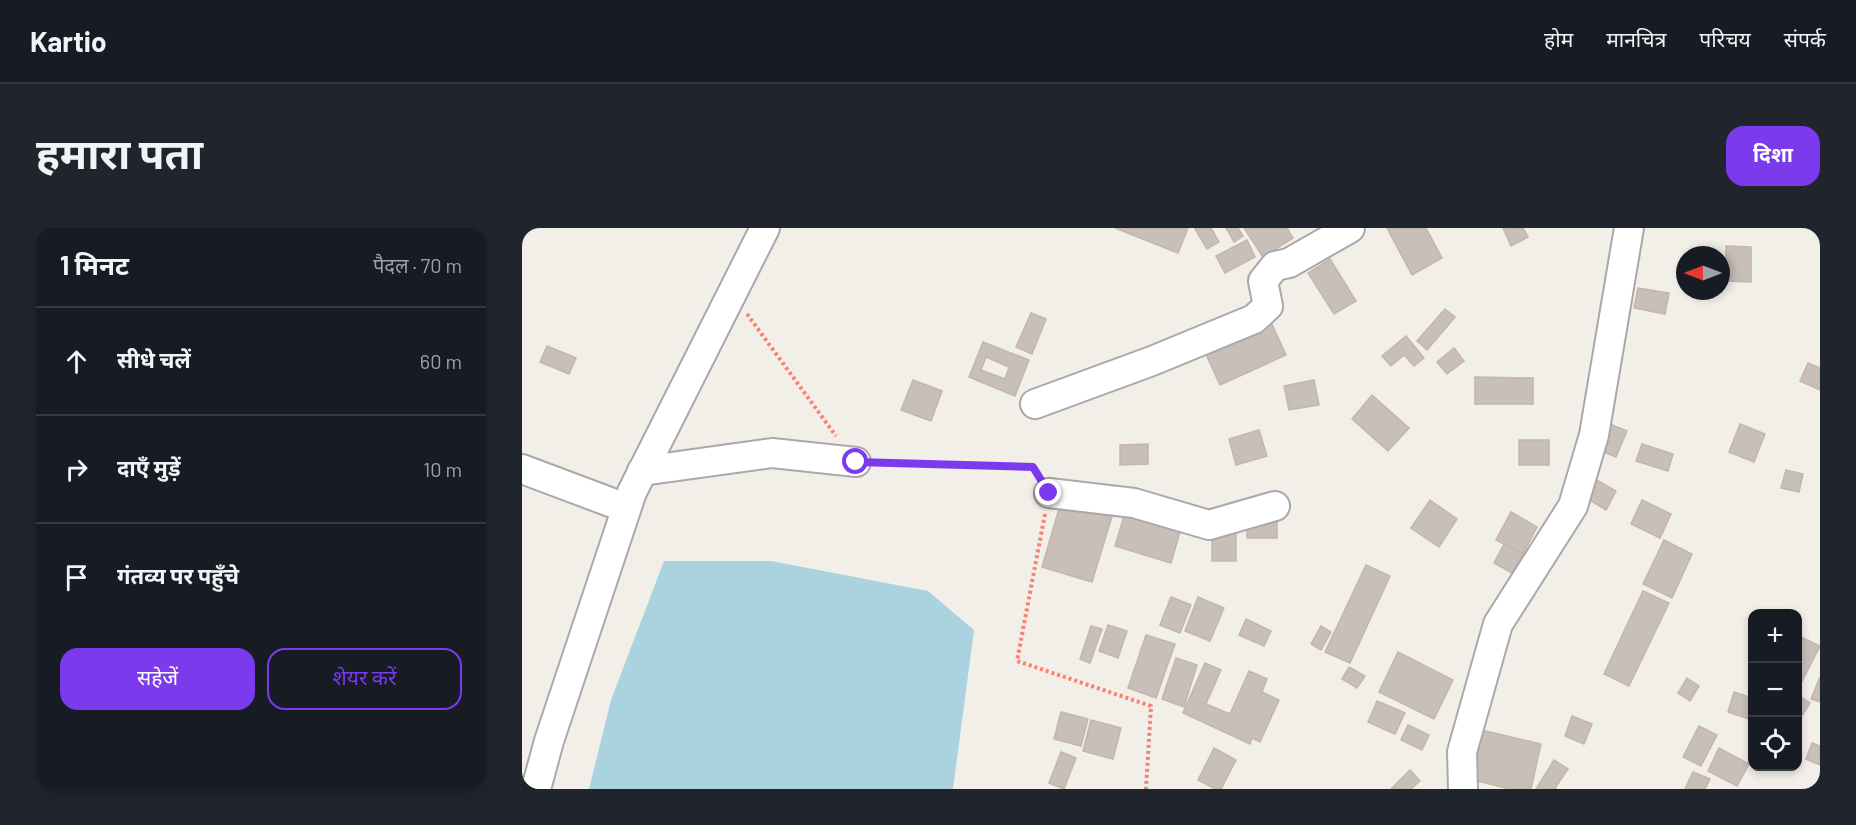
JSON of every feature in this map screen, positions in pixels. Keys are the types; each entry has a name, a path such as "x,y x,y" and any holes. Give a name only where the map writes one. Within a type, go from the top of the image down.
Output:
{"street":[{"path":"536,789 549,741 626,508 642,471 765,228"},
{"path":"1035,404 1152,361 1254,319 1268,306 1263,281 1275,266 1289,263 1350,228"},
{"path":"1463,789 1462,752 1498,624 1573,506 1594,435 1629,228"},
{"path":"642,471 772,453 856,462"},
{"path":"522,469 626,508"},
{"path":"1049,493 1134,502 1209,525 1275,506"}],"path":[{"path":"732,293 856,462 1033,467 1049,493 1017,661 1151,706 1146,789"}],"water":[{"path":"664,561 771,561 928,591 974,630 953,789 589,789 611,700"}],"building":[{"path":"1115,228 1188,228 1178,253"},
{"path":"1211,228 1219,242 1207,249 1195,229"},
{"path":"1226,228 1238,228 1243,236 1234,242"},
{"path":"1244,228 1287,228 1293,238 1263,257"},
{"path":"1387,228 1426,228 1442,258 1412,275"},
{"path":"1503,228 1523,228 1528,237 1511,246"},
{"path":"1247,240 1255,257 1225,273 1216,256"},
{"path":"1730,246 1751,247 1751,282 1730,281"},
{"path":"1330,259 1356,301 1334,314 1308,273"},
{"path":"1638,288 1669,293 1665,314 1634,308"},
{"path":"1445,309 1455,317 1427,350 1417,341"},
{"path":"1031,313 1046,319 1032,354 1016,347"},
{"path":"1271,322 1286,355 1220,385 1205,352"},
{"path":"1406,336 1424,358 1414,366 1404,355 1391,366 1382,356"},
{"path":"983,342 1029,360 1015,396 969,377","holes":["986,357 1009,367 1005,379 981,370"]},
{"path":"547,346 576,358 569,374 540,362"},
{"path":"1454,348 1464,361 1447,374 1437,362"},
{"path":"1808,363 1820,368 1820,390 1800,381"},
{"path":"1475,377 1533,378 1533,404 1475,404"},
{"path":"913,380 942,391 931,421 901,410"},
{"path":"1314,380 1319,405 1289,410 1284,386"},
{"path":"1372,395 1409,428 1388,451 1352,419"},
{"path":"1607,423 1627,431 1616,457 1596,449"},
{"path":"1740,424 1765,434 1754,462 1729,452"},
{"path":"1259,430 1267,456 1236,465 1229,439"},
{"path":"1519,440 1549,440 1549,465 1519,465"},
{"path":"1148,444 1148,464 1120,465 1120,445"},
{"path":"1642,444 1673,454 1668,471 1636,461"},
{"path":"1786,470 1803,474 1799,492 1781,488"},
{"path":"1593,478 1616,491 1606,510 1583,496"},
{"path":"1063,495 1114,510 1092,582 1042,567"},
{"path":"1430,500 1457,519 1439,547 1411,528"},
{"path":"1642,500 1671,514 1660,538 1631,524"},
{"path":"1511,512 1537,527 1523,554 1496,540"},
{"path":"1124,516 1180,532 1171,563 1115,546"},
{"path":"1247,516 1277,516 1277,538 1247,538"},
{"path":"1212,527 1236,527 1236,561 1212,561"},
{"path":"1664,540 1692,554 1672,598 1643,584"},
{"path":"1504,544 1523,554 1512,573 1494,563"},
{"path":"1366,565 1390,576 1350,663 1325,652"},
{"path":"1643,591 1669,603 1629,686 1604,674"},
{"path":"1171,597 1191,605 1180,633 1160,625"},
{"path":"1198,597 1224,608 1210,641 1185,631"},
{"path":"1246,619 1271,631 1264,646 1239,635"},
{"path":"1108,625 1127,631 1118,658 1099,651"},
{"path":"1091,626 1102,629 1090,663 1080,659"},
{"path":"1321,626 1331,632 1321,650 1311,644"},
{"path":"1146,635 1175,644 1156,698 1128,688"},
{"path":"1803,638 1820,646 1802,681 1802,663"},
{"path":"1398,652 1453,680 1434,719 1379,692"},
{"path":"1176,658 1197,665 1184,707 1162,699"},
{"path":"1205,663 1221,670 1206,704 1230,714 1249,671 1267,679 1262,692 1279,700 1260,742 1252,738 1250,744 1183,713"},
{"path":"1349,667 1365,676 1357,688 1342,679"},
{"path":"1820,677 1820,702 1811,699"},
{"path":"1687,678 1699,686 1690,701 1678,693"},
{"path":"1734,692 1748,697 1748,719 1728,712"},
{"path":"1802,698 1810,703 1802,716"},
{"path":"1377,701 1405,713 1395,734 1368,722"},
{"path":"1061,712 1088,719 1081,746 1054,739"},
{"path":"1572,716 1592,724 1584,744 1565,736"},
{"path":"1091,720 1121,728 1113,759 1083,751"},
{"path":"1408,725 1429,735 1422,750 1401,740"},
{"path":"1699,726 1717,735 1701,766 1683,757"},
{"path":"1477,729 1541,744 1531,789 1510,789 1465,778"},
{"path":"1812,743 1820,746 1820,765 1806,759"},
{"path":"1214,748 1236,760 1221,789 1215,789 1198,780"},
{"path":"1719,748 1748,763 1737,786 1708,771"},
{"path":"1061,752 1076,758 1064,789 1049,783"},
{"path":"1554,760 1568,769 1555,788 1557,789 1536,789"},
{"path":"1410,770 1420,781 1411,789 1391,789"},
{"path":"1693,772 1710,779 1705,789 1685,789"}],"route":[{"path":"856,462 1033,467 1049,493"}]}
